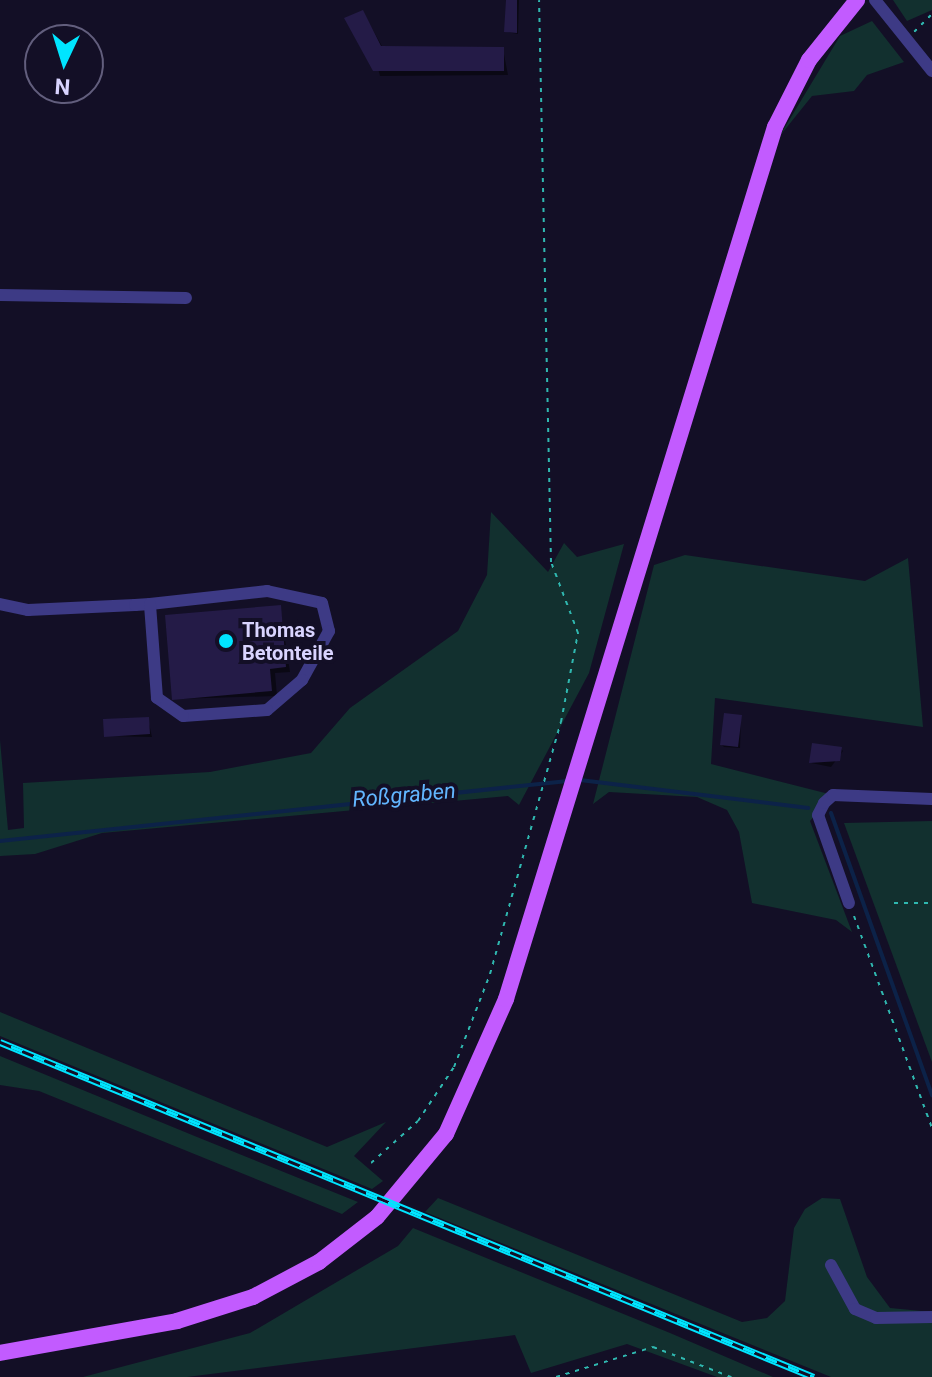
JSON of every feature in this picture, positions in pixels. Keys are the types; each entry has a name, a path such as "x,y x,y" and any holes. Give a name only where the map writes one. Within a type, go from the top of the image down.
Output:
{"main road":[{"path":"0,1353 177,1321 253,1297 319,1262 381,1213 422,1168 469,1093 570,795 775,127 809,60 857,0"}],"street":[{"path":"875,0 932,71"},
{"path":"0,295 186,298"},
{"path":"0,604 28,610 150,604 267,591 322,603 329,631 302,680 267,710 183,716 157,698 150,604"},
{"path":"849,903 818,815 824,803 833,795 932,799"},
{"path":"831,1265 855,1309 876,1318 932,1317"}],"path":[{"path":"371,1163 418,1121 454,1067 490,974 546,769 578,633 551,562 539,0"},
{"path":"907,38 932,14"},
{"path":"849,903 932,1128"},
{"path":"894,903 932,903"},
{"path":"556,1377 653,1347 731,1377"}],"green space":[{"path":"893,0 932,0 932,10 907,21"},
{"path":"872,21 904,62 867,75 854,91 812,96 779,137 840,36"},
{"path":"491,512 548,572 564,543 577,557 624,544 589,673 519,805 508,796 102,833 35,854 0,856 0,740 8,830 24,828 23,783 210,772 311,753 350,708 458,631 487,575"},
{"path":"685,555 865,581 908,558 923,727 715,698 711,764 833,795 810,821 852,932 836,920 752,903 739,832 727,810 697,797 609,792 593,804 654,565"},
{"path":"932,821 932,1062 844,823"},
{"path":"0,1012 327,1147 386,1122 354,1156 383,1181 372,1189 0,1036"},
{"path":"0,1056 358,1202 342,1214 39,1091 0,1085"},
{"path":"438,1198 742,1322 767,1318 785,1301 794,1228 805,1209 822,1198 840,1199 867,1277 890,1308 932,1312 932,1377 831,1377 425,1212"},
{"path":"413,1228 773,1377 717,1377 627,1344 531,1373 515,1335 187,1377 83,1377 250,1333 398,1246"}],"building":[{"path":"506,0 517,0 517,33 504,32"},
{"path":"363,10 381,46 504,47 504,71 373,71 344,18"},
{"name":"Thomas Betonteile","path":"281,605 286,667 270,669 272,691 172,700 165,615"},
{"path":"724,713 742,715 738,747 720,745"},
{"path":"149,717 150,734 104,737 103,719"},
{"path":"812,743 842,747 840,761 809,763"}],"waterway":[{"name":"Roßgraben","path":"580,780 808,808"},
{"name":"Roßgraben","path":"0,841 568,781"},
{"name":"Roßgraben","path":"831,813 932,1095"}],"railway":[{"path":"0,1042 814,1377"}],"place":[{"name":"Thomas Betonteile","path":"226,641"}]}
